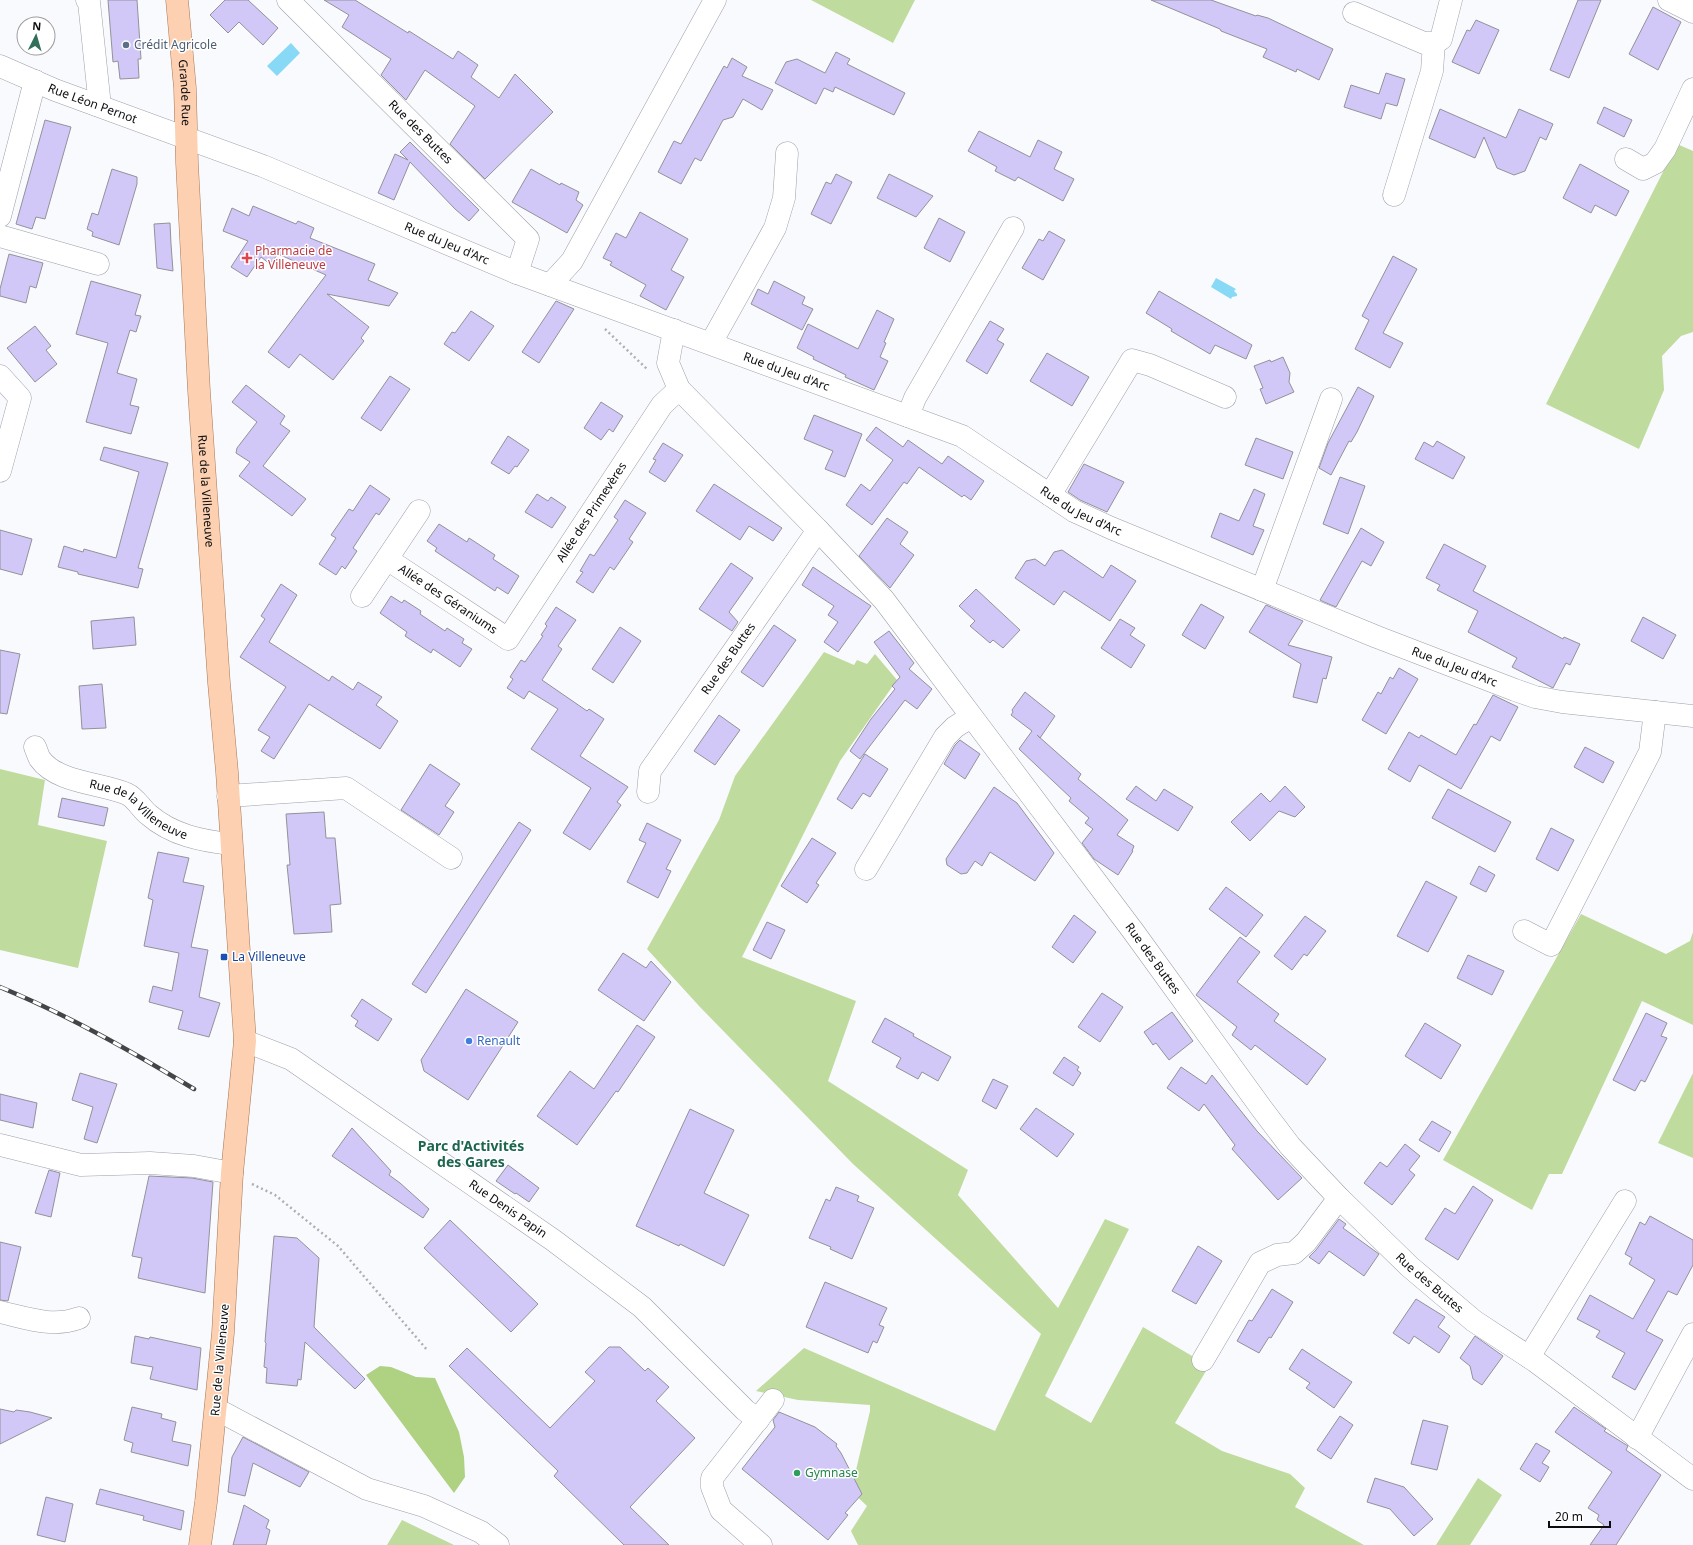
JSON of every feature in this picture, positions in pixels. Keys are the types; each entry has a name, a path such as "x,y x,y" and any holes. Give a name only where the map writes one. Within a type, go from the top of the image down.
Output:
{"main road":[{"name":"Grande Rue","path":"177,0 185,88 186,138"},
{"name":"Rue de la Villeneuve","path":"186,138 199,391 245,1041 232,1173 223,1333 206,1502 200,1545"}],"street":[{"path":"87,0 90,2 99,97 97,105"},
{"name":"Rue des Buttes","path":"288,0 528,239 517,273"},
{"path":"550,285 572,261 715,0"},
{"path":"1354,13 1424,43 1434,43 1441,39 1451,0"},
{"path":"1669,0 1693,12"},
{"path":"1394,195 1432,71 1434,43"},
{"name":"Rue Léon Pernot","path":"0,66 97,105 186,138"},
{"path":"0,216 35,81"},
{"path":"1626,160 1643,169 1655,163 1665,149 1693,89"},
{"name":"Rue du Jeu d'Arc","path":"186,138 264,166 517,273 962,436 1074,511 1111,528 1377,637 1535,697 1562,702 1693,716"},
{"path":"711,343 775,228 784,198 787,153"},
{"path":"908,416 914,398 1013,228"},
{"path":"0,236 98,264"},
{"name":"Rue des Buttes","path":"674,330 668,363 677,392 818,530 884,600 1133,931 1290,1146 1339,1198 1410,1267 1474,1321 1529,1357 1693,1479"},
{"path":"1050,495 1132,360 1150,365 1225,397"},
{"path":"0,376 20,398 0,471"},
{"name":"Allée des Primevères","path":"508,639 662,405 677,392"},
{"path":"1262,590 1331,399"},
{"name":"Allée des Géraniums","path":"362,596 419,511"},
{"name":"Rue des Buttes","path":"648,792 650,772 818,530"},
{"name":"Allée des Géraniums","path":"387,559 508,639"},
{"path":"1524,931 1551,945 1650,752 1655,712"},
{"path":"866,869 946,737 956,727 971,717"},
{"name":"Rue de la Villeneuve","path":"36,748 39,758 49,768 76,781 113,789 128,795 148,815 168,829 192,838 231,844"},
{"path":"228,796 346,788 451,858"},
{"name":"Rue Denis Papin","path":"245,1041 291,1059 553,1240 642,1307 752,1415"},
{"path":"0,1145 81,1165 150,1164 194,1166 232,1173"},
{"path":"1203,1360 1260,1263 1277,1255 1294,1253 1306,1242 1339,1198"},
{"path":"1529,1357 1625,1201"},
{"path":"0,1312 51,1324 69,1322 79,1318"},
{"path":"1637,1438 1693,1334"},
{"path":"760,1545 721,1510 712,1488 712,1478 752,1415 773,1400"},
{"path":"216,1409 367,1490 424,1506 481,1532 498,1545"}],"path":[{"path":"601,325 677,392"},
{"path":"232,1173 274,1195 338,1246 428,1351"}],"green space":[{"path":"811,0 915,0 893,43"},
{"path":"1677,144 1693,151 1693,332 1681,336 1662,356 1664,390 1639,449 1546,404"},
{"path":"824,652 854,665 857,660 867,664 875,654 897,680 840,761 742,957 856,1001 828,1081 968,1170 958,1195 1058,1308 1105,1219 1129,1229 1045,1396 1091,1423 1143,1327 1209,1366 1175,1423 1222,1451 1290,1474 1305,1488 1295,1507 1364,1545 858,1545 851,1531 867,1506 848,1488 856,1470 870,1411 870,1405 798,1400 756,1391 804,1348 995,1431 1041,1334 853,1164 700,1007 647,949 719,820 735,776"},
{"path":"0,769 45,780 38,825 107,841 78,968 0,950"},
{"path":"1581,914 1666,954 1690,941 1693,932 1693,1025 1642,1001 1562,1174 1549,1174 1532,1210 1443,1160"},
{"path":"1693,1073 1693,1158 1658,1143"},
{"path":"380,1366 391,1367 416,1377 435,1378 459,1432 464,1457 465,1477 454,1493 366,1375"},
{"path":"1478,1478 1502,1495 1470,1545 1436,1545"},
{"path":"402,1520 454,1545 387,1545"}],"water":[{"path":"291,43 300,53 277,76 267,66"},
{"path":"1216,278 1236,289 1234,291 1237,296 1232,297 1231,299 1211,287"}],"building":[{"name":"Crédit Agricole","path":"108,0 137,0 141,59 138,59 139,78 120,79 118,61 113,62"},
{"path":"225,0 248,0 278,28 263,45 239,22 228,33 210,15"},
{"path":"324,0 355,0 408,33 409,31 453,59 458,51 478,65 471,77 499,98 515,74 553,112 485,179 450,144 475,106 425,70 406,100 381,75 391,59 342,27 349,15"},
{"path":"1151,0 1211,0 1256,16 1268,18 1333,49 1319,80 1297,69 1296,72 1263,57 1267,49 1221,31 1220,29"},
{"path":"1578,0 1601,0 1569,78 1550,70"},
{"path":"1653,7 1681,22 1658,70 1629,54"},
{"path":"1476,20 1499,30 1479,74 1452,62 1467,30 1470,31"},
{"path":"836,52 850,59 847,64 905,93 894,115 835,87 833,92 824,88 816,104 775,83 786,62 797,59 825,73"},
{"path":"732,58 747,67 742,76 773,90 762,110 743,99 733,117 723,120 701,161 695,158 681,184 658,172 674,141 681,144 724,66 727,68"},
{"path":"1386,73 1405,79 1397,106 1386,103 1381,119 1344,107 1351,85 1379,94"},
{"path":"1604,107 1632,120 1624,137 1597,123"},
{"path":"1440,109 1506,138 1519,109 1553,124 1546,140 1540,137 1525,171 1514,175 1497,168 1484,137 1475,158 1429,138"},
{"path":"45,120 71,127 45,219 36,217 32,229 16,224"},
{"path":"979,131 1030,157 1038,140 1062,152 1054,169 1074,179 1063,201 1018,177 1015,181 995,171 997,167 968,151"},
{"path":"410,142 479,210 469,221 455,209 410,162 394,200 378,193 395,154 408,160 400,152"},
{"path":"1580,164 1629,191 1616,216 1595,205 1591,213 1563,198"},
{"path":"112,169 137,177 137,184 119,245 92,236 93,232 87,229 92,213 98,215"},
{"path":"531,169 560,185 561,183 579,192 576,200 583,205 567,233 512,202"},
{"path":"836,174 852,182 831,224 811,214 826,182 831,184"},
{"path":"889,174 933,196 916,217 877,198"},
{"path":"253,206 296,224 298,221 314,228 310,238 375,264 368,280 398,293 389,306 327,294 369,327 361,338 364,341 333,380 300,354 289,368 268,352 326,275 278,254 270,264 261,257 247,277 231,267 248,241 223,231 232,208 249,216"},
{"path":"640,212 688,239 671,270 684,277 666,310 640,296 646,285 610,265 612,262 603,258 616,233 626,238"},
{"path":"939,218 965,232 950,262 924,248"},
{"path":"170,223 173,271 157,268 154,224"},
{"path":"1049,231 1065,240 1043,280 1022,268 1039,239 1043,241"},
{"path":"9,254 43,263 36,288 30,286 26,303 0,296 0,289"},
{"path":"1393,256 1417,269 1383,333 1403,343 1390,368 1355,349 1369,320 1362,316"},
{"path":"91,281 141,295 135,315 141,316 136,332 130,330 117,373 137,379 130,405 139,407 131,434 86,422 108,343 76,334"},
{"path":"774,281 805,297 802,304 813,309 802,330 751,304 758,289 768,294"},
{"path":"1159,291 1252,345 1246,359 1215,345 1210,354 1171,331 1172,329 1146,313"},
{"path":"556,301 574,309 539,363 522,352"},
{"path":"877,310 894,319 884,342 886,343 880,357 888,361 874,390 845,377 846,375 813,359 814,357 797,348 808,324 858,349"},
{"path":"471,311 494,326 469,361 444,344 452,332 455,333"},
{"path":"990,321 1004,329 997,340 1004,344 987,374 966,361"},
{"path":"35,326 51,346 46,350 57,364 35,382 7,348"},
{"path":"1047,353 1089,377 1072,406 1030,381"},
{"path":"1283,357 1290,373 1289,382 1294,392 1266,404 1260,389 1263,388 1254,366 1270,360 1271,362"},
{"path":"390,376 410,389 381,431 361,418"},
{"path":"246,385 285,416 280,424 290,431 263,466 306,499 292,516 239,476 250,462 236,453 237,448 257,422 232,402"},
{"path":"1358,387 1374,396 1357,432 1351,442 1349,441 1331,475 1319,468 1328,443"},
{"path":"601,402 623,416 613,432 609,429 601,440 584,428"},
{"path":"814,415 862,434 845,477 825,469 833,451 804,439"},
{"path":"876,427 903,447 908,440 942,464 948,456 984,481 971,500 964,495 962,497 919,467 907,484 904,482 872,525 846,505 861,484 870,491 893,460 866,440"},
{"path":"508,436 529,450 517,467 515,466 509,474 491,463"},
{"path":"1256,438 1293,452 1283,479 1245,465"},
{"path":"1437,441 1465,457 1453,479 1415,459 1424,442 1433,447"},
{"path":"663,443 683,455 665,482 649,472 656,460 653,459"},
{"path":"104,447 168,463 138,568 143,569 138,588 78,574 78,572 58,567 64,546 83,552 84,549 116,558 139,472 100,460"},
{"path":"1084,464 1124,482 1107,512 1080,500 1068,492"},
{"path":"1340,477 1365,486 1348,534 1323,524"},
{"path":"714,484 782,528 773,541 749,526 740,540 696,511"},
{"path":"370,485 390,499 379,515 376,513 353,548 357,551 345,569 342,566 336,575 319,564 336,538 331,535 349,509 353,511"},
{"path":"1254,489 1265,494 1253,526 1264,530 1253,555 1211,537 1220,513 1239,521"},
{"path":"537,494 548,501 551,497 566,507 552,528 525,512"},
{"path":"625,500 646,513 629,539 633,542 614,570 610,567 593,593 576,582 583,572 580,571 590,554 594,556 618,520 614,517"},
{"path":"887,518 908,532 900,544 914,555 890,588 859,556"},
{"path":"439,524 467,542 469,538 495,555 493,559 519,576 508,594 497,587 495,591 435,551 437,548 427,541"},
{"path":"1361,528 1384,542 1371,566 1362,561 1336,607 1320,600"},
{"path":"0,530 32,539 22,575 0,569"},
{"path":"1444,544 1486,566 1473,591 1563,639 1564,637 1580,644 1570,665 1566,663 1553,688 1512,667 1517,658 1468,632 1478,611 1437,590 1440,585 1426,578"},
{"path":"1062,550 1103,578 1111,565 1136,581 1110,621 1064,591 1054,605 1015,578 1026,561 1035,559 1045,566 1054,552"},
{"path":"731,563 753,578 729,612 738,622 732,631 699,609"},
{"path":"813,567 871,606 838,652 824,642 838,622 828,615 834,606 802,585"},
{"path":"281,584 297,595 269,642 329,681 332,676 353,690 358,682 382,697 376,705 398,721 380,749 309,704 274,759 261,751 270,737 258,730 286,687 240,657 265,619 261,616"},
{"path":"976,589 1020,630 1003,648 993,640 990,643 970,626 975,621 959,606"},
{"path":"391,596 402,603 404,600 421,611 420,614 445,631 447,628 464,639 462,643 472,649 460,667 433,649 431,653 405,636 407,632 380,613"},
{"path":"1201,604 1224,617 1205,649 1182,635"},
{"path":"1266,605 1303,621 1288,645 1332,657 1326,679 1323,678 1317,703 1293,697 1301,664 1249,632"},
{"path":"556,607 576,620 558,646 562,649 542,680 587,711 589,709 604,719 580,756 628,787 617,802 621,805 590,850 563,833 591,788 531,749 558,709 529,691 524,699 507,688 513,679 510,677 521,660 525,662 543,636 541,635 547,626 545,624"},
{"path":"134,617 136,645 93,649 91,621"},
{"path":"1643,617 1676,635 1663,659 1631,641"},
{"path":"1120,619 1135,628 1130,635 1145,645 1131,668 1101,648"},
{"path":"774,625 796,640 763,687 741,672"},
{"path":"620,627 641,641 613,683 592,669"},
{"path":"889,631 914,663 909,669 932,689 917,709 905,700 860,759 850,751 871,719 895,689 892,686 900,677 874,642"},
{"path":"0,650 20,654 7,714 0,713"},
{"path":"1399,668 1418,679 1386,734 1362,720 1378,692 1381,694 1390,677 1393,679"},
{"path":"102,684 106,728 82,729 79,686"},
{"path":"1025,692 1055,716 1040,738 1081,774 1078,779 1128,820 1117,835 1134,846 1133,851 1118,875 1094,859 1082,843 1093,829 1085,823 1089,818 1069,801 1071,798 1019,749 1032,731 1011,715 1013,712 1012,710"},
{"path":"1493,695 1518,707 1500,741 1491,736 1461,789 1419,765 1410,782 1388,769 1409,732 1419,738 1421,735 1456,755 1474,724 1476,725"},
{"path":"719,715 740,730 715,765 694,751"},
{"path":"960,740 980,754 965,779 944,764 955,745"},
{"path":"1585,747 1614,762 1603,783 1574,767"},
{"path":"865,754 888,769 870,797 863,793 852,809 837,799"},
{"path":"430,764 460,784 445,806 454,812 439,835 401,810"},
{"path":"1136,786 1156,801 1164,789 1193,807 1178,831 1126,799"},
{"path":"1285,786 1305,807 1295,817 1279,811 1250,841 1231,822 1261,793 1270,802"},
{"path":"994,787 1017,803 1054,853 1035,881 990,852 982,866 975,861 967,873 961,874 947,865 946,859"},
{"path":"1448,789 1511,822 1495,852 1432,818"},
{"path":"62,798 108,808 104,826 58,817"},
{"path":"324,812 326,838 335,838 341,904 330,905 332,932 294,934 287,865 290,865 286,814"},
{"path":"519,822 531,830 426,993 412,984"},
{"path":"647,823 681,840 666,869 671,871 658,898 627,882 646,843 639,840"},
{"path":"1551,828 1574,840 1558,871 1536,859"},
{"path":"812,838 836,853 816,883 819,885 807,903 781,886"},
{"path":"158,852 189,858 183,882 204,886 191,947 208,950 199,997 220,1003 209,1037 178,1029 183,1011 149,1002 153,986 172,991 179,953 144,946 153,900 148,898"},
{"path":"1479,866 1495,875 1486,892 1470,884"},
{"path":"1426,881 1457,897 1428,952 1397,936"},
{"path":"1226,887 1263,915 1246,937 1209,909"},
{"path":"1074,915 1096,932 1073,963 1052,947"},
{"path":"1305,916 1326,931 1307,956 1304,954 1292,970 1274,956"},
{"path":"767,922 785,930 771,959 753,950"},
{"path":"1240,937 1260,952 1237,982 1279,1014 1274,1021 1326,1059 1307,1085 1255,1045 1251,1050 1232,1035 1237,1027 1196,995"},
{"path":"623,953 646,968 651,961 671,982 644,1021 598,990"},
{"path":"1468,955 1504,971 1492,995 1457,978"},
{"name":"Renault","path":"466,989 518,1022 468,1100 424,1071 421,1060"},
{"path":"1102,993 1123,1007 1100,1042 1078,1027"},
{"path":"362,999 392,1019 378,1041 355,1026 358,1021 351,1016"},
{"path":"1172,1012 1193,1041 1169,1060 1156,1043 1153,1045 1144,1032"},
{"path":"1646,1013 1667,1023 1661,1036 1667,1038 1645,1082 1641,1080 1635,1091 1613,1080"},
{"path":"885,1018 914,1034 913,1036 951,1057 938,1081 922,1072 918,1079 896,1067 901,1058 872,1042"},
{"path":"1425,1023 1461,1045 1441,1079 1405,1056"},
{"path":"637,1025 655,1037 618,1092 616,1091 577,1145 537,1116 570,1071 594,1089"},
{"path":"1064,1057 1079,1067 1077,1070 1081,1073 1073,1086 1053,1073"},
{"path":"1181,1067 1206,1084 1212,1075 1257,1131 1302,1178 1278,1200 1232,1149 1235,1145 1204,1104 1199,1111 1167,1088"},
{"path":"80,1073 117,1084 97,1143 84,1139 93,1107 72,1100"},
{"path":"993,1079 1008,1086 996,1109 982,1101"},
{"path":"0,1094 37,1103 33,1128 0,1120"},
{"path":"1036,1108 1074,1134 1057,1157 1020,1129"},
{"path":"690,1109 734,1130 704,1193 749,1215 724,1266 680,1244 679,1246 636,1226"},
{"path":"1432,1121 1451,1132 1439,1152 1419,1140"},
{"path":"352,1128 391,1171 389,1175 429,1209 423,1218 332,1156"},
{"path":"1405,1144 1420,1156 1409,1170 1415,1175 1392,1205 1364,1183 1380,1162 1387,1167"},
{"path":"508,1165 539,1188 529,1202 496,1181"},
{"path":"49,1170 60,1173 51,1217 35,1213"},
{"path":"149,1176 192,1178 213,1182 205,1293 138,1278 142,1258 132,1256"},
{"path":"1473,1186 1493,1200 1458,1260 1425,1239 1445,1208 1455,1214"},
{"path":"836,1187 859,1196 857,1201 874,1208 852,1259 830,1249 831,1247 809,1238 826,1199 830,1201"},
{"path":"1650,1216 1693,1240 1693,1265 1677,1295 1668,1291 1646,1331 1663,1340 1635,1390 1612,1377 1625,1353 1596,1337 1600,1331 1577,1319 1590,1295 1633,1319 1655,1280 1629,1264 1632,1258 1625,1254 1640,1222 1645,1225"},
{"path":"1339,1219 1346,1224 1343,1228 1379,1254 1364,1276 1329,1251 1319,1264 1309,1257"},
{"path":"450,1220 538,1304 511,1332 424,1248"},
{"path":"274,1236 297,1238 319,1258 314,1327 365,1379 355,1389 305,1342 301,1380 298,1379 297,1386 266,1383 267,1368 264,1367 265,1342"},
{"path":"0,1242 21,1247 8,1301 0,1300"},
{"path":"1198,1246 1222,1261 1196,1304 1172,1291"},
{"path":"825,1282 887,1308 879,1325 884,1327 877,1343 873,1341 868,1353 806,1327"},
{"path":"1272,1289 1293,1302 1271,1338 1269,1337 1259,1353 1237,1341 1249,1320 1252,1321"},
{"path":"1416,1299 1445,1317 1438,1327 1450,1336 1439,1353 1414,1336 1409,1344 1393,1333"},
{"path":"135,1336 149,1339 150,1337 201,1348 197,1390 150,1379 153,1367 131,1363"},
{"path":"1475,1336 1503,1356 1482,1385 1473,1379 1470,1366 1460,1358"},
{"path":"609,1347 620,1347 645,1371 648,1368 669,1387 656,1401 695,1438 630,1507 669,1545 624,1545 554,1476 558,1471 449,1366 467,1348 550,1428 595,1381 585,1372"},
{"path":"1302,1349 1352,1382 1334,1408 1306,1388 1310,1383 1289,1369"},
{"path":"132,1407 162,1414 161,1418 176,1422 172,1441 191,1445 188,1466 131,1452 133,1443 124,1440"},
{"path":"1574,1407 1606,1429 1604,1431 1628,1446 1626,1450 1661,1475 1616,1545 1590,1545 1604,1525 1597,1520 1599,1515 1588,1508 1612,1472 1555,1432"},
{"path":"0,1409 14,1412 16,1410 30,1412 52,1418 0,1444"},
{"name":"Gymnase","path":"779,1412 815,1427 837,1444 836,1446 862,1494 845,1513 848,1515 828,1540 742,1469 775,1427 773,1420"},
{"path":"1340,1416 1353,1425 1331,1459 1317,1450"},
{"path":"1423,1420 1448,1426 1437,1470 1411,1464"},
{"path":"243,1437 309,1472 300,1487 253,1463 245,1496 228,1492 232,1457"},
{"path":"1536,1443 1550,1451 1542,1463 1549,1467 1540,1482 1520,1469"},
{"path":"1375,1478 1404,1487 1433,1519 1414,1536 1390,1509 1367,1502"},
{"path":"100,1489 184,1511 181,1530 143,1520 144,1516 96,1504"},
{"path":"46,1497 73,1504 65,1542 37,1535"},
{"path":"244,1505 269,1520 266,1528 270,1530 266,1545 233,1545"}],"railway":[{"path":"0,987 50,1009 99,1034 194,1089"}],"place":[{"name":"Crédit Agricole","path":"126,45"},
{"name":"Pharmacie de la Villeneuve","path":"247,258"},
{"name":"La Villeneuve","path":"224,957"},
{"name":"Renault","path":"469,1041"},
{"name":"Gymnase","path":"797,1473"}],"district":[{"name":"Parc d'Activités des Gares","path":"471,1154"}]}
